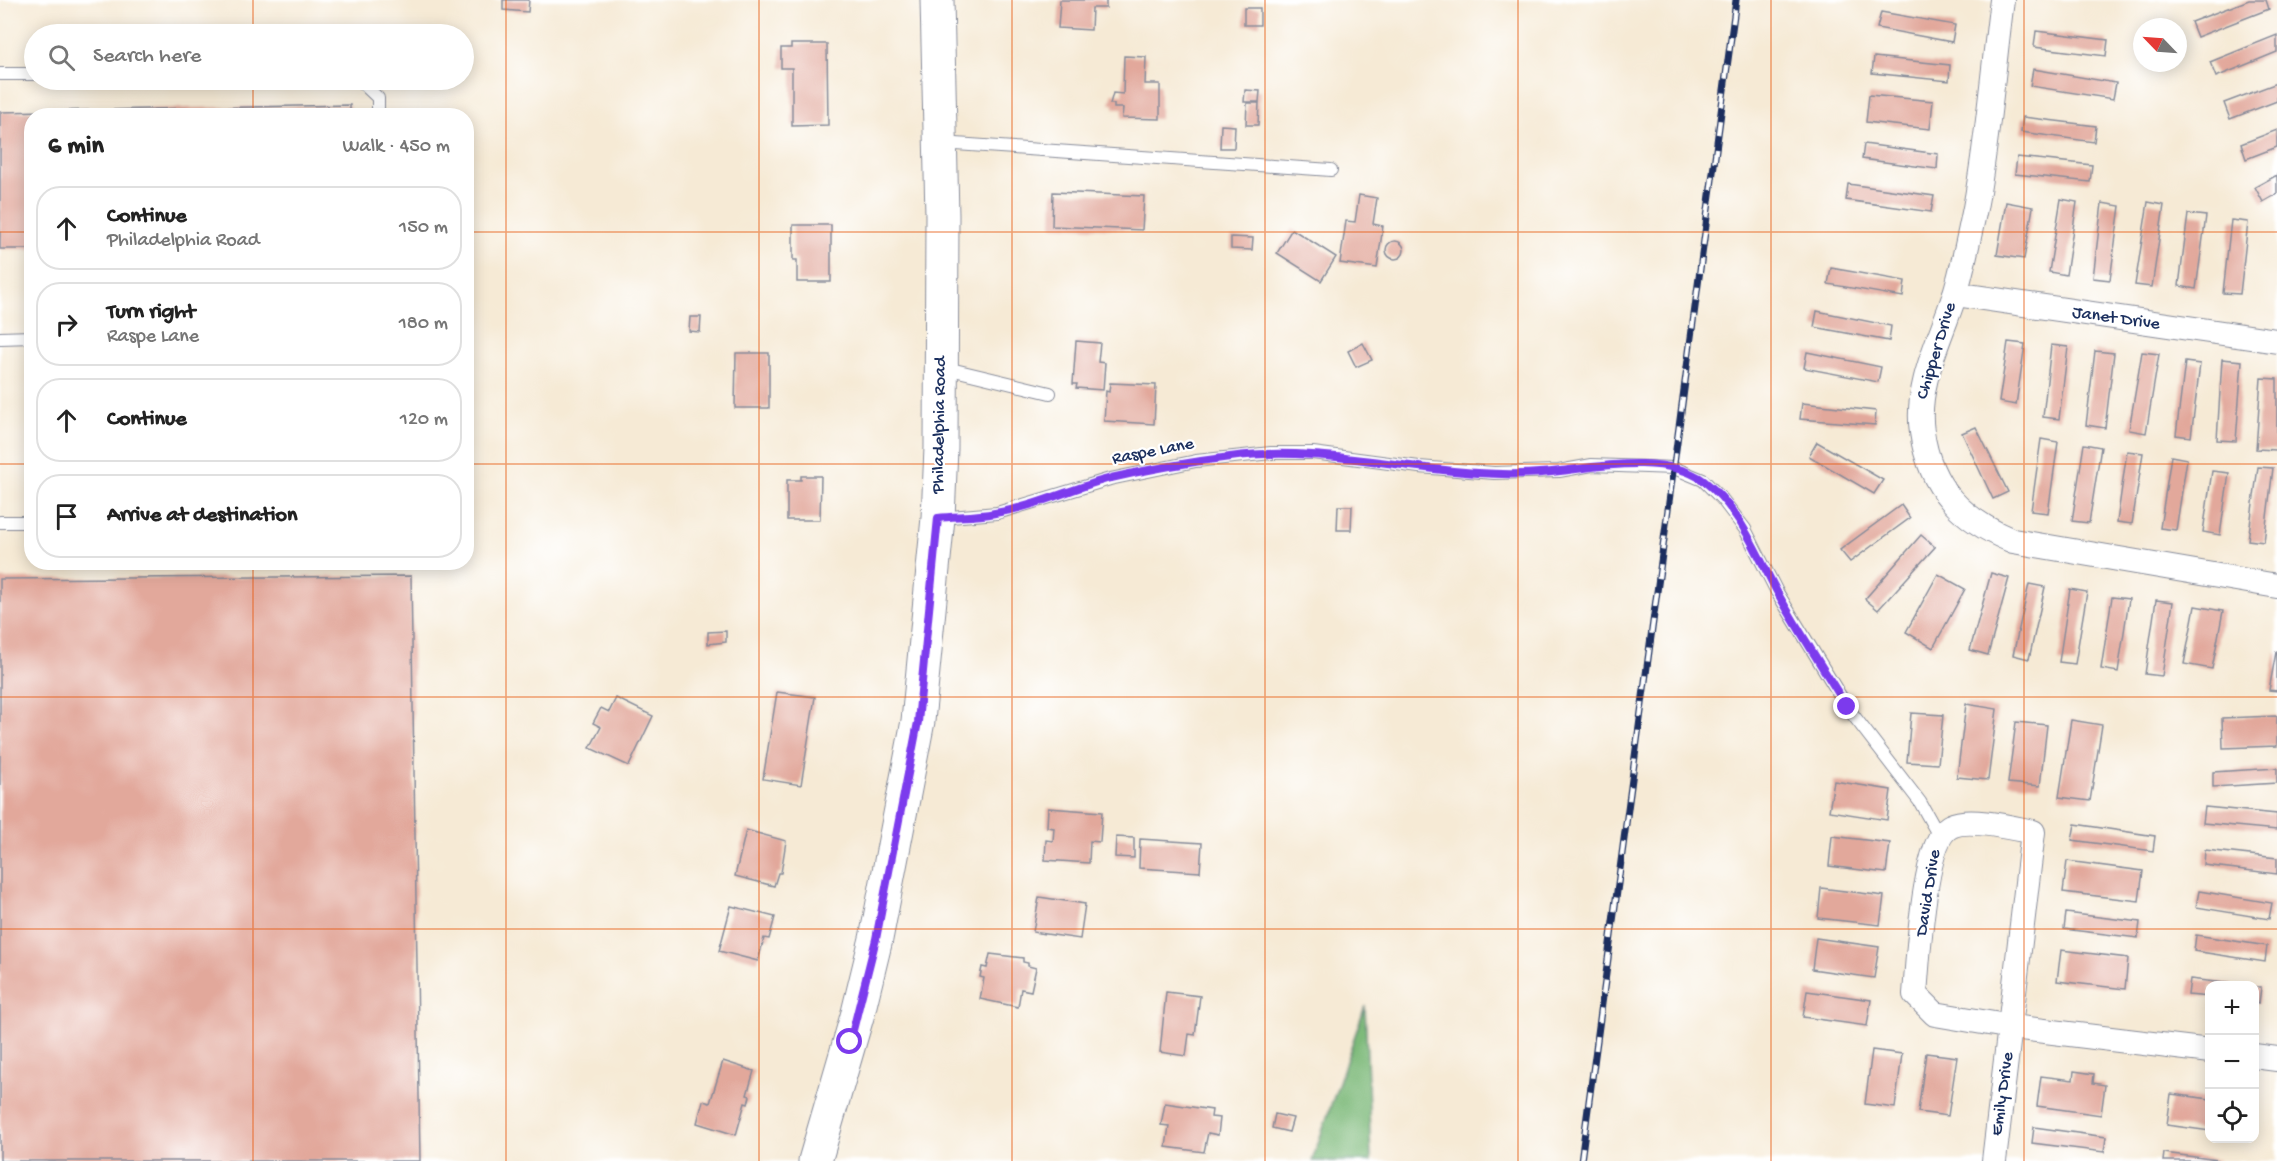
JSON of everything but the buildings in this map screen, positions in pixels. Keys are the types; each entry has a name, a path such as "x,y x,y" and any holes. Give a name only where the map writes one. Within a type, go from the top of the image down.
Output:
{"main road":[{"name":"Philadelphia Road","path":"815,1161 858,1013 892,860 918,722 938,518 941,367 937,0"}],"street":[{"name":"Chipper Drive","path":"2002,0 1975,207 1955,294 1920,403 1927,458 1949,499 1969,518 1995,534 2037,547 2078,551 2277,586"},
{"name":"Janet Drive","path":"1955,294 2277,340"},
{"name":"David Drive","path":"2012,1027 2033,832 1963,822 1950,826 1940,836 1929,871 1915,994 1935,1014 2012,1027 2205,1050"},
{"name":"Emily Drive","path":"1994,1161 2012,1027"},
{"path":"2259,1057 2277,1059"}],"lane":[{"path":"0,74 24,74"},
{"path":"370,90 378,98 378,108"},
{"path":"940,143 1331,170"},
{"path":"0,338 24,337"},
{"path":"941,367 1050,393"},
{"name":"Raspe Lane","path":"938,518 997,513 1110,478 1196,461 1271,453 1313,453 1419,467 1494,473 1559,471 1593,465 1674,468 1702,480 1716,492 1745,529 1777,592 1847,707 1920,802 1940,836"},
{"path":"0,522 24,522"}],"green space":[{"path":"1365,1006 1371,1161 1312,1161"}],"railway":[{"path":"1581,1161 1736,0"}],"route":[{"path":"850,1042 876,939 918,722 938,518 997,513 1110,478 1196,461 1271,453 1313,453 1419,467 1494,473 1559,471 1593,465 1674,468 1702,480 1722,499 1745,529 1777,592 1847,707"}]}
